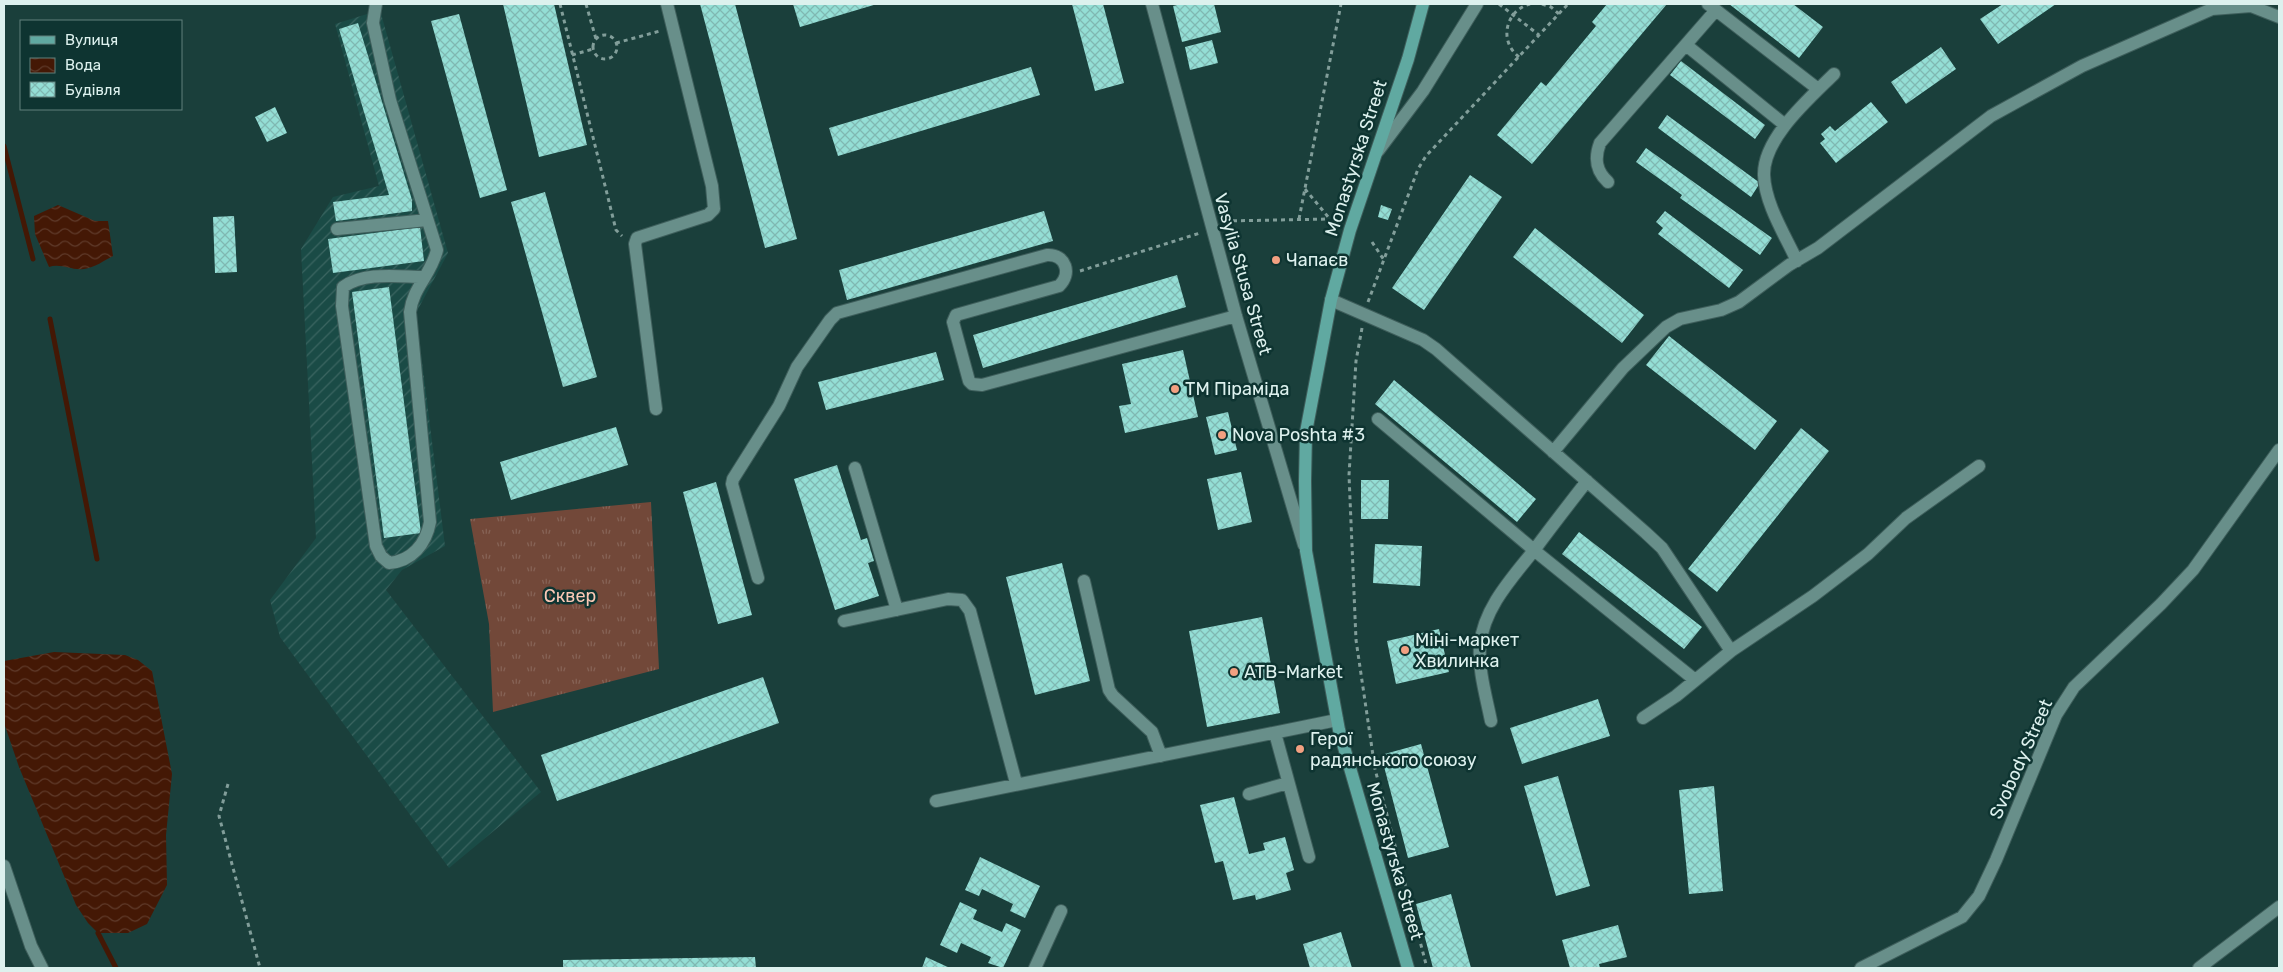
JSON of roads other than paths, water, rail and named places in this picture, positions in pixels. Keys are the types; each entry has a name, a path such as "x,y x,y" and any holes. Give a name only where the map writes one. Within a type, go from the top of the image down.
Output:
{"main road":[{"name":"Monastyrska Street","path":"1408,968 1337,720 1306,552 1306,432 1331,300 1350,230 1373,158 1408,59 1422,4"}],"street":[{"path":"376,4 373,23 390,100 436,250 433,265 411,300 410,312 430,522 428,536 408,558 389,563 381,556 376,546 342,306 343,286 364,278 425,277"},
{"path":"656,409 635,244 637,238 708,215 714,209 712,186 667,4"},
{"name":"Vasylia Stusa Street","path":"1152,4 1236,316 1306,552"},
{"path":"1373,158 1423,90 1477,4"},
{"path":"1553,452 1623,368 1666,327 1680,319 1721,310 1739,302 1826,242 1990,116 2082,66 2210,6 2255,5 2279,17"},
{"path":"1608,182 1602,176 1596,160 1600,144 1686,45 1712,7 1818,90"},
{"path":"1686,45 1785,125"},
{"path":"1797,261 1776,214 1764,176 1769,151 1785,125 1834,74"},
{"path":"337,230 427,220"},
{"path":"758,578 732,484 733,478 779,406 797,367 837,313 1047,255 1056,256 1064,261 1067,275 1062,283 1055,288 956,315 953,322 969,381 972,384 982,385 1236,316"},
{"path":"1331,300 1423,340 1436,349 1662,548 1731,651"},
{"path":"1378,419 1534,550 1695,680"},
{"name":"Svobody Street","path":"1862,968 1962,917 1978,896 1996,860 2056,715 2074,687 2161,604 2193,570 2279,450"},
{"path":"1643,718 1676,696 1731,651 1813,596 1868,554 1906,518 1979,466"},
{"path":"855,468 897,610"},
{"path":"1490,721 1480,661 1480,644 1493,606 1586,482"},
{"path":"1084,581 1109,690 1152,732 1161,756"},
{"path":"844,621 948,599 962,600 967,605 1016,783"},
{"path":"936,801 1016,783 1337,720"},
{"path":"1275,733 1309,856"},
{"path":"1248,794 1288,783"},
{"path":"4,866 31,946 42,968"},
{"path":"2198,968 2279,907"},
{"path":"1035,968 1061,911"}],"water":[{"path":"58,205 95,221 108,221 113,256 95,266 84,269 58,266 49,267 35,234 34,216"},
{"path":"54,652 125,655 138,660 152,671 172,774 166,835 167,885 147,924 128,933 98,933 88,923 76,905 19,767 4,723 4,661"}],"waterway":[{"path":"4,146 33,259"},
{"path":"50,319 97,559"},
{"path":"98,933 116,968"}],"place":[{"name":"Чапаєв","path":"1276,260"},
{"name":"ТМ Піраміда","path":"1175,389"},
{"name":"Nova Poshta #3","path":"1222,435"},
{"name":"Міні-маркет Хвилинка","path":"1405,650"},
{"name":"ATB-Market","path":"1234,672"},
{"name":"Герої радянського союзу","path":"1300,749"}],"park label":[{"name":"Сквер","path":"570,596"}]}
